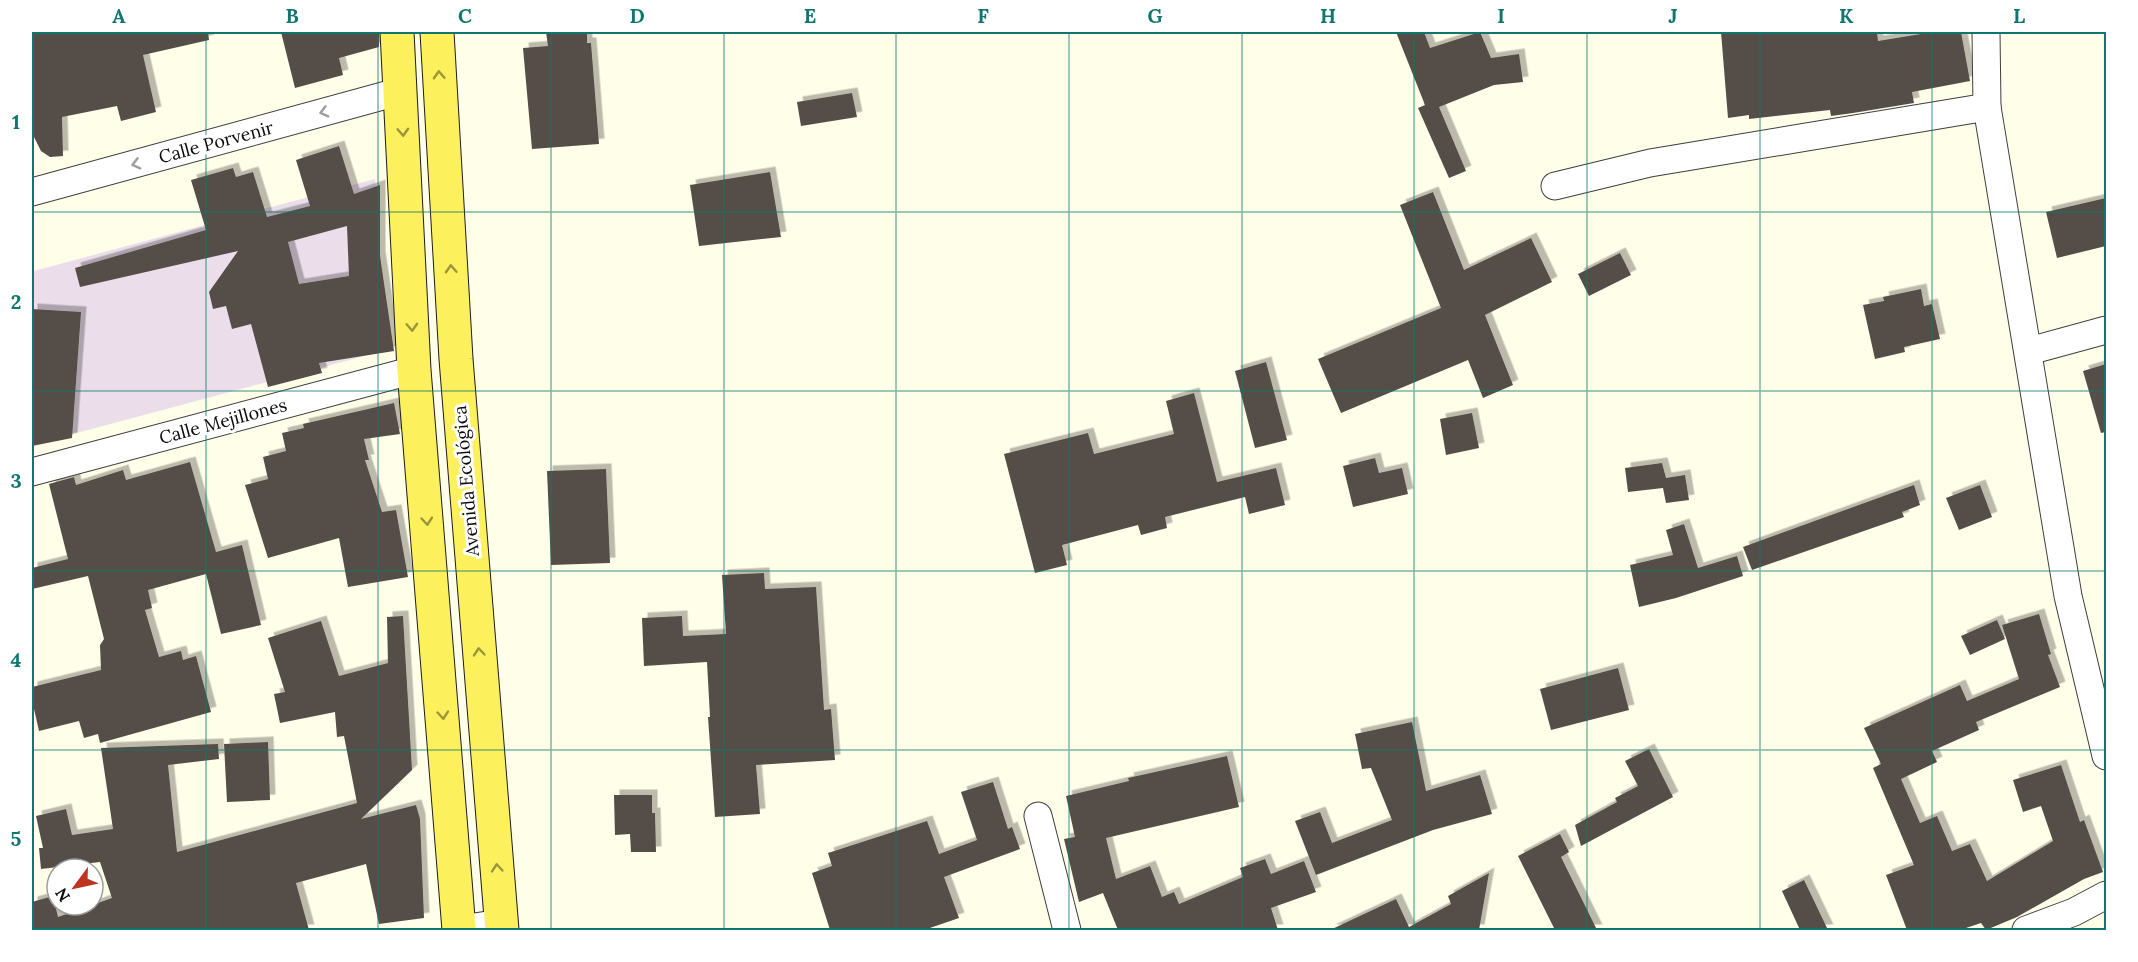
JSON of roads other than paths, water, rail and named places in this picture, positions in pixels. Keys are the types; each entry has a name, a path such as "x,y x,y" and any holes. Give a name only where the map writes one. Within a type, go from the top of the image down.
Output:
{"main road":[{"path":"397,32 414,370 459,930"},
{"name":"Avenida Ecológica","path":"437,32 493,929"}],"street":[{"path":"1986,32 1988,107 2030,351 2068,596 2106,756"},
{"name":"Calle Porvenir","path":"32,192 401,91"},
{"path":"1555,186 1650,163 1988,107"},
{"path":"2030,351 2106,330"},
{"name":"Calle Mejillones","path":"32,472 414,370"},
{"path":"1038,816 1067,930"},
{"path":"2026,930 2074,912 2106,895"}]}
